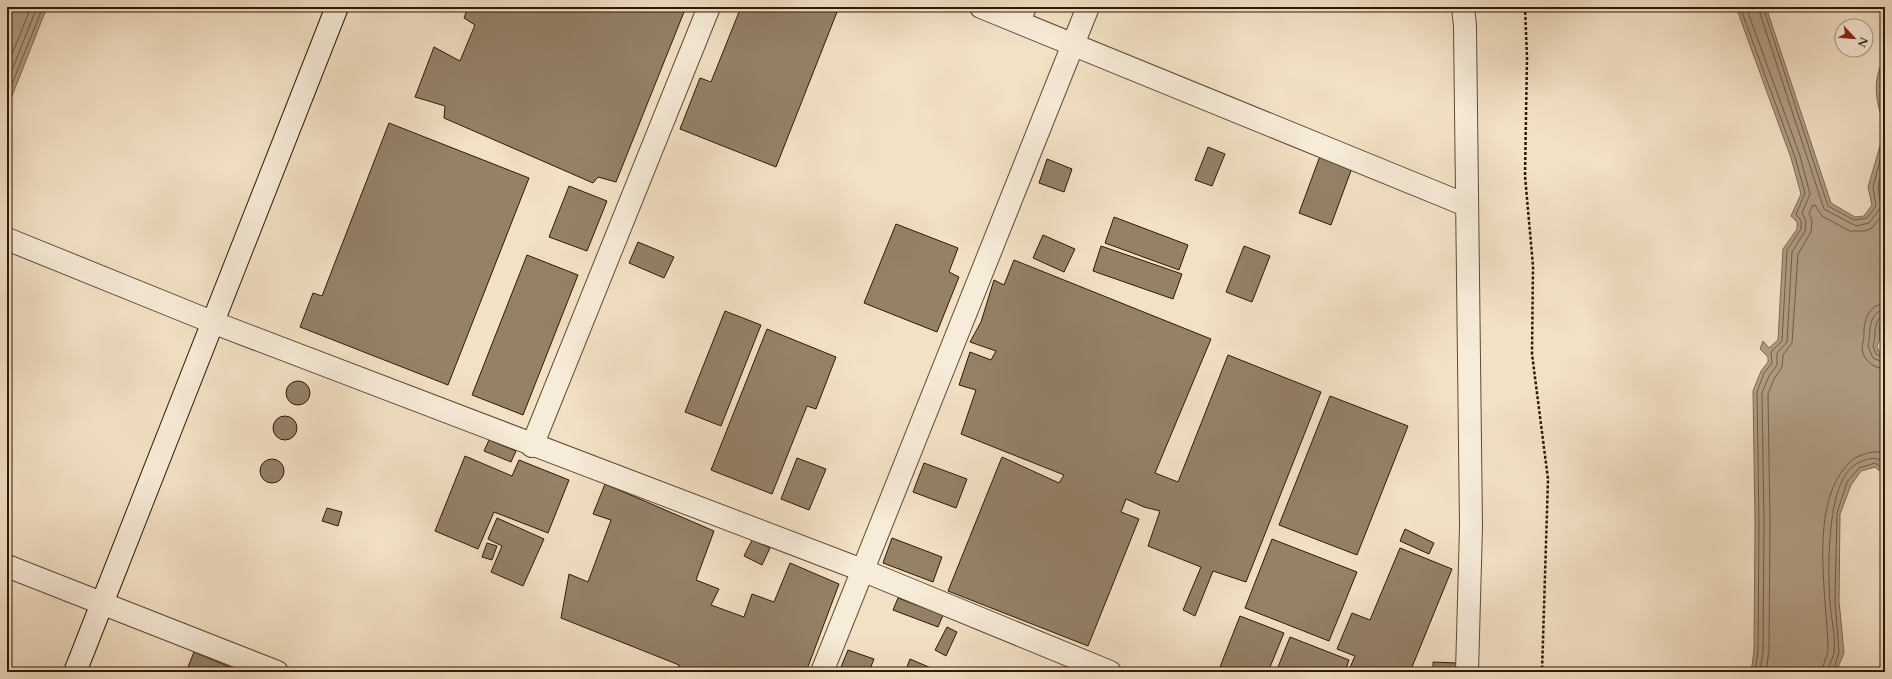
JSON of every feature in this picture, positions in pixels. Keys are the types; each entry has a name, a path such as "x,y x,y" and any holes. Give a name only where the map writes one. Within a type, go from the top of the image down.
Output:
{"street":[{"path":"75,672 337,7"},
{"path":"532,446 709,7"},
{"path":"980,7 1025,15 1073,44 1466,205"},
{"path":"822,672 1088,7"},
{"path":"1463,7 1465,26 1471,527 1467,672"},
{"path":"7,239 212,322 532,446 862,570 1110,672"},
{"path":"7,566 277,672"}],"path":[{"path":"1525,7 1527,57 1525,176 1533,266 1532,354 1548,479 1542,672"}],"water":[{"path":"7,7 47,7 12,96 7,94"},
{"path":"1736,7 1766,7 1831,203 1855,217 1864,216 1872,205 1868,187 1885,129 1885,317 1879,325 1880,338 1877,346 1879,352 1885,355 1885,475 1875,467 1861,471 1851,485 1840,514 1839,601 1844,653 1836,672 1751,672 1754,651 1755,523 1753,391 1761,371 1768,362 1768,357 1760,349 1763,341 1769,348 1778,340 1783,249 1797,229 1797,222 1791,216 1801,194 1791,158"},
{"path":"1885,62 1885,128 1878,104 1876,88 1879,71 1882,63"}],"building":[{"path":"468,7 686,7 616,182 598,177 593,183 444,118 445,106 415,97 434,47 460,61 475,25 464,18"},
{"path":"741,7 823,7 837,12 776,167 680,129 700,78 711,82"},
{"path":"389,123 529,178 448,385 300,327 313,293 322,296"},
{"path":"1208,147 1225,154 1212,186 1195,180"},
{"path":"1320,156 1352,168 1331,225 1299,213"},
{"path":"1047,159 1072,169 1064,192 1039,183"},
{"path":"569,186 607,201 587,251 549,237"},
{"path":"1114,217 1188,245 1179,270 1105,243"},
{"path":"896,224 958,248 949,272 959,277 937,332 864,303"},
{"path":"1043,235 1075,249 1064,272 1033,258"},
{"path":"638,242 674,257 664,278 629,263"},
{"path":"1101,246 1182,274 1173,299 1093,271"},
{"path":"1244,246 1270,256 1252,302 1226,292"},
{"path":"527,255 578,275 523,415 472,395"},
{"path":"1014,260 1211,339 1155,473 1178,482 1228,355 1321,392 1246,582 1213,571 1195,616 1183,610 1201,567 1148,546 1160,511 1144,507 1126,499 1121,512 1139,519 1088,646 948,591 1002,457 1059,483 1064,475 961,434 976,390 959,385 970,352 991,360 996,351 970,342 981,322 994,280 1004,285"},
{"path":"725,311 761,325 721,426 685,412"},
{"path":"767,329 836,357 816,409 807,406 772,494 711,470"},
{"path":"298,381 307,384 310,393 307,402 298,405 289,402 286,393 289,384"},
{"path":"1330,396 1408,426 1357,555 1279,525"},
{"path":"285,416 294,419 297,428 294,437 285,440 276,437 273,428 276,419"},
{"path":"489,440 516,451 511,462 484,451"},
{"path":"465,456 512,476 519,460 569,480 548,533 494,512 478,549 435,531"},
{"path":"797,458 826,469 809,510 781,499"},
{"path":"272,459 281,462 284,471 281,480 272,483 263,480 260,471 263,462"},
{"path":"924,463 967,479 956,508 913,492"},
{"path":"605,484 714,531 696,580 719,589 711,605 744,617 752,594 774,602 790,563 839,584 806,672 678,672 679,665 561,618 569,574 588,582 611,520 593,514"},
{"path":"327,508 342,512 338,526 322,521"},
{"path":"497,518 544,539 523,586 491,572 502,546 488,539"},
{"path":"1405,529 1434,543 1429,554 1400,541"},
{"path":"892,538 942,557 933,582 883,563"},
{"path":"1272,539 1357,572 1329,641 1245,608"},
{"path":"752,540 770,548 762,565 744,556"},
{"path":"487,543 497,546 492,560 482,557"},
{"path":"1400,548 1452,569 1410,672 1348,672 1355,656 1337,649 1352,613 1370,620"},
{"path":"898,598 943,615 938,627 893,610"},
{"path":"1240,616 1284,633 1268,672 1218,672"},
{"path":"947,627 957,632 946,656 935,650"},
{"path":"1290,637 1349,660 1345,672 1276,672"},
{"path":"848,650 874,659 869,672 839,672"},
{"path":"194,652 242,672 186,672"},
{"path":"910,659 938,671 905,672"},
{"path":"1433,662 1457,663 1456,672 1433,672"}]}
